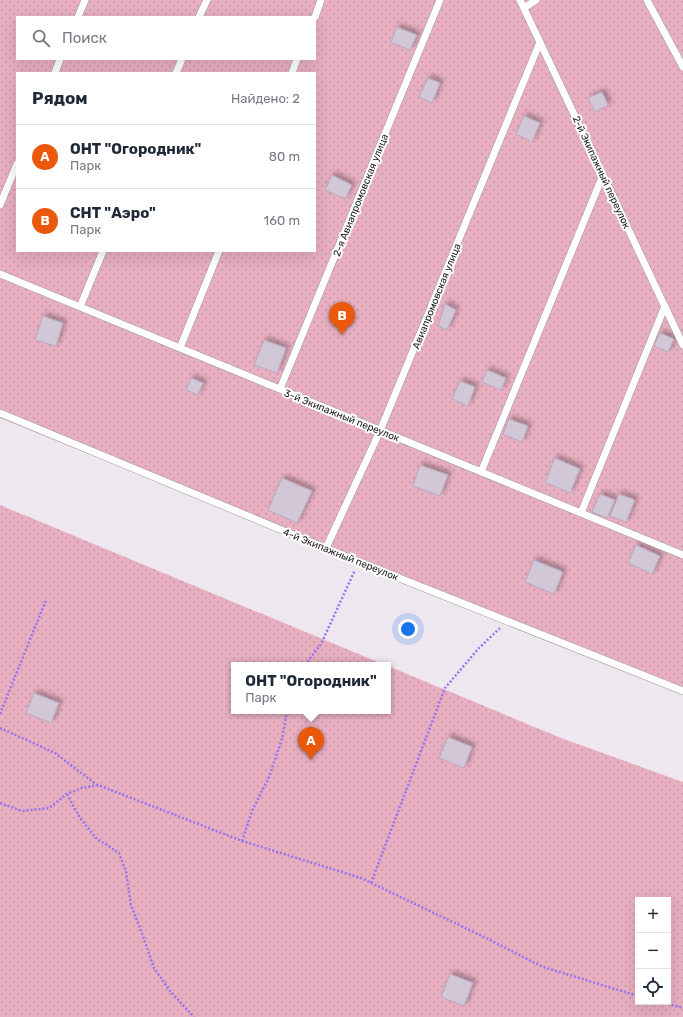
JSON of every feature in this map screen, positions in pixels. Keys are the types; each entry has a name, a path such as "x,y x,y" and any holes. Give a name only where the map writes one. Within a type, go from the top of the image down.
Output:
{"lane":[{"path":"78,16 85,0"},
{"path":"200,16 206,0"},
{"path":"315,16 322,0"},
{"name":"2-я Авиапромовская улица","path":"280,389 440,0"},
{"name":"2-й Экипажный переулок","path":"520,0 683,345"},
{"path":"524,8 536,0"},
{"path":"647,0 683,67"},
{"name":"Авиапромовская улица","path":"326,548 380,431 540,42"},
{"path":"55,72 60,60"},
{"path":"176,72 182,60"},
{"path":"292,72 297,60"},
{"path":"0,205 16,166"},
{"path":"481,472 603,176"},
{"path":"80,307 103,252"},
{"path":"180,348 219,252"},
{"name":"3-й Экипажный переулок","path":"0,274 683,555"},
{"path":"581,513 664,306"},
{"name":"4-й Экипажный переулок","path":"0,413 359,562 683,691"}],"path":[{"path":"307,662 322,644 359,562"},
{"path":"0,714 46,600"},
{"path":"371,883 445,688 479,648 508,621"},
{"path":"242,841 252,811 269,777 278,752 286,714"},
{"path":"0,728 55,753 98,785 242,841 361,878 543,967 635,995"},
{"path":"0,803 22,811 50,808 67,794 82,788 98,785"},
{"path":"67,794 80,818 96,838 119,853 126,872 132,905 154,968 170,991 194,1017"},
{"path":"671,1005 683,1008"}],"shaded area":[{"path":"0,0 683,0 683,695 0,418"},
{"path":"0,505 378,662 231,662 231,714 391,714 391,667 561,738 683,782 683,1017 0,1017"}],"building":[{"path":"397,27 417,35 410,50 391,42"},
{"path":"428,78 440,83 432,103 419,97"},
{"path":"602,92 608,105 595,112 588,98"},
{"path":"524,116 540,123 532,142 516,134"},
{"path":"332,175 352,185 345,199 325,190"},
{"path":"445,304 456,310 447,330 438,326"},
{"path":"43,316 63,323 56,346 35,340"},
{"path":"660,333 674,339 668,352 654,346"},
{"path":"264,340 286,348 277,373 254,365"},
{"path":"487,370 506,378 501,390 482,382"},
{"path":"191,378 203,383 198,395 186,390"},
{"path":"460,381 475,387 468,406 452,399"},
{"path":"509,419 528,426 522,442 503,434"},
{"path":"555,458 580,469 570,493 545,482"},
{"path":"420,465 448,475 440,496 413,486"},
{"path":"282,478 312,491 297,523 268,510"},
{"path":"600,494 615,500 607,518 592,512"},
{"path":"619,494 635,500 626,522 610,516"},
{"path":"636,545 660,556 652,574 628,563"},
{"path":"534,560 563,572 554,594 525,582"},
{"path":"34,693 59,703 51,723 26,713"},
{"path":"448,737 472,747 464,768 439,758"},
{"path":"450,974 473,983 464,1006 441,997"}],"place":[{"name":"СНТ \"Аэро\"","path":"342,335"},
{"name":"ОНТ \"Огородник\"","path":"311,760"}]}
